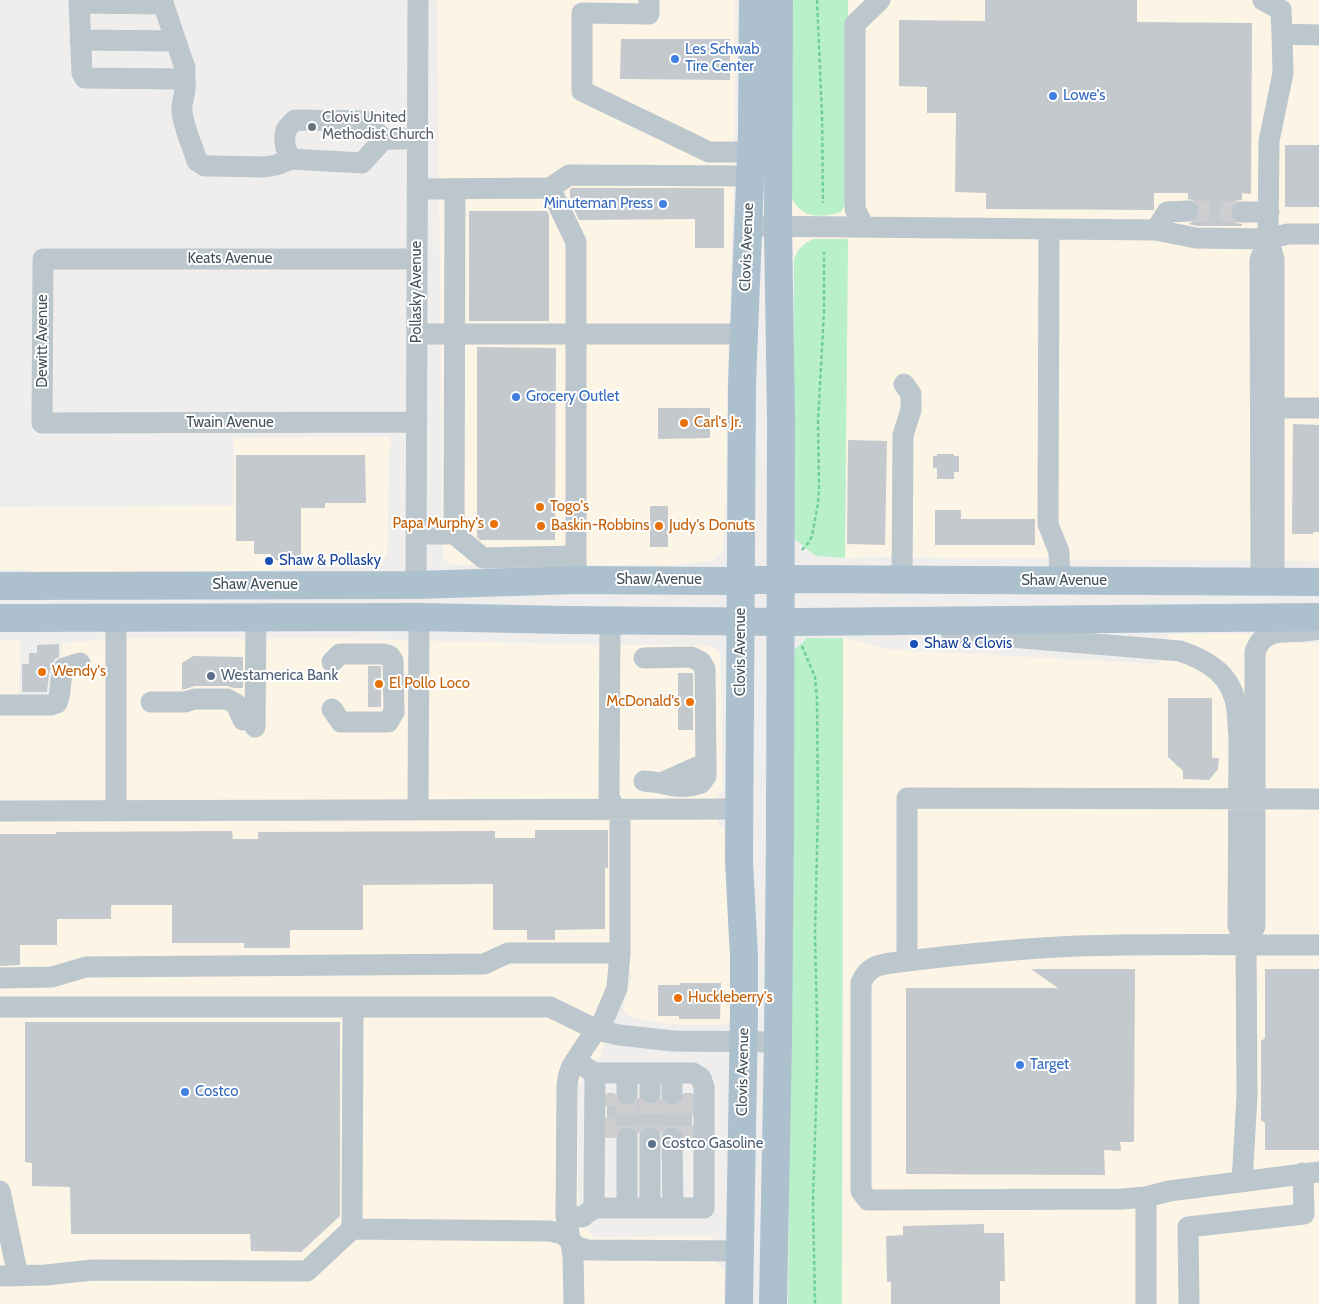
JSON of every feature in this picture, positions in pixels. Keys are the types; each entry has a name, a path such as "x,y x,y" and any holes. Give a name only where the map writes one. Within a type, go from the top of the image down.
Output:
{"main road":[{"name":"Clovis Avenue","path":"738,1304 744,1042 744,984 739,860 742,393 751,164 753,0"},
{"path":"764,0 764,42 779,122"},
{"name":"Clovis Avenue","path":"773,1304 789,622 789,579 781,420 778,227 779,0"},
{"path":"419,617 424,605 431,601 515,598 576,568"},
{"name":"Shaw Avenue","path":"0,586 416,585 576,568 742,580 1319,582"},
{"path":"1090,618 1147,601 1256,598 1263,596 1269,591 1268,582"},
{"path":"256,617 270,602 407,602 414,596 416,585"},
{"path":"0,618 419,617 833,622 1319,617"}],"street":[{"name":"Pollasky Avenue","path":"416,585 418,0"},
{"path":"649,0 649,14 582,13 582,92 709,152 751,164"},
{"path":"864,227 855,209 855,24 880,0"},
{"path":"1263,0 1281,10 1283,73 1269,141 1268,239 1274,259 1267,408 1268,582"},
{"path":"184,77 178,79 85,78 82,73 79,2 162,2 185,68 184,77 186,84 182,109 183,117 197,162 205,166 264,167 291,159 362,163 384,139"},
{"path":"1282,34 1319,35"},
{"path":"80,40 176,42"},
{"path":"291,159 285,145 286,130 295,120 365,121 384,139 418,139"},
{"path":"418,189 550,188 569,176 751,164"},
{"path":"417,534 454,534 482,558 576,568 576,242 550,188"},
{"path":"454,534 455,189"},
{"path":"1156,230 1167,212 1188,212"},
{"path":"1242,212 1269,212"},
{"path":"748,226 1156,230 1196,238 1268,239 1288,234 1319,234"},
{"path":"1049,229 1048,524 1059,552 1060,581"},
{"name":"Keats Avenue","path":"44,259 417,259"},
{"name":"Dewitt Avenue","path":"42,423 44,259"},
{"path":"417,334 743,334"},
{"path":"902,580 903,435 911,410 911,394 904,384"},
{"path":"1267,408 1319,408"},
{"name":"Twain Avenue","path":"42,423 417,422"},
{"path":"116,617 116,811"},
{"path":"151,702 227,699 236,704 249,723 256,617"},
{"path":"418,810 419,617"},
{"path":"574,1304 573,1256 566,1216 568,1078 575,1061 608,1011 617,988 620,953 620,818 609,797 610,620"},
{"path":"833,622 1180,651 1198,657 1211,665 1223,677 1230,687 1237,709 1238,738 1246,799 1255,926 1246,945 1247,1096 1242,1182"},
{"path":"1246,799 1257,645 1266,635 1275,632 1310,632 1319,629"},
{"path":"332,662 340,654 384,654 390,656 393,661 394,712 388,722 341,722 332,709"},
{"path":"644,658 691,657 702,662 705,669 706,763 652,782"},
{"path":"0,705 51,705 57,703 60,696 61,675 64,668 80,663"},
{"path":"907,961 907,798 1319,799"},
{"path":"0,811 740,809"},
{"path":"1189,1304 1188,1227 1304,1214 1311,1172 1169,1191 1146,1197 1122,1200 868,1200 861,1191 861,983 867,971 872,967 946,956 1057,947 1319,945"},
{"path":"0,978 52,977 86,967 484,964 508,953 620,953"},
{"path":"0,1007 550,1007 597,1030 619,1036 673,1041 778,1042"},
{"path":"352,1229 353,1007"},
{"path":"566,1216 582,1217 599,1208 704,1208 704,1087 701,1078 683,1083 612,1081 575,1061"},
{"path":"599,1208 612,1081"},
{"path":"599,1208 616,1138 627,1208"},
{"path":"650,1138 650,1208"},
{"path":"683,1138 683,1208"},
{"path":"0,1191 9,1276 46,1275 93,1270 307,1271 352,1229 549,1231 563,1234 577,1247 588,1250 740,1251"},
{"path":"1146,1197 1146,1304"}],"path":[{"path":"817,0 822,116 823,203"},
{"path":"789,579 798,554 812,536 818,503 818,421 824,312 824,252"},
{"path":"789,622 812,667 817,692 818,786 815,935 817,1049 813,1200 815,1304"}],"shaded area":[{"path":"437,0 735,0 734,170 727,393 726,498 723,551 712,561 672,565 451,565 443,558"},
{"path":"848,0 1319,0 1319,561 845,558 848,239 814,239 806,242 797,250 794,260 791,195 847,201"},
{"path":"390,437 387,555 380,564 233,572 30,572 30,570 0,570 0,507 233,506 234,438"},
{"path":"1168,634 1256,634 1276,643 1319,643 1319,1304 842,1304 843,638 887,649 1158,664"},
{"path":"106,639 353,639 710,645 720,653 723,790 717,797 718,824 724,829 731,973 731,1019 725,1025 685,1025 655,1022 632,1017 626,1014 624,1004 632,975 612,964 602,1054 578,1085 578,1202 587,1229 594,1237 713,1236 717,1263 724,1270 724,1304 0,1304 0,640 20,640 19,708 59,708 62,643"}],"green space":[{"path":"792,0 848,0 847,201 841,212 826,216 811,215 805,212 794,203 791,195"},
{"path":"814,239 848,239 845,558 816,556 793,538 794,260 801,247"},
{"path":"807,638 843,638 842,1304 788,1304 794,650"}],"building":[{"path":"985,0 1137,0 1137,22 1252,23 1251,194 1242,193 1242,200 1235,201 1231,206 1230,212 1231,219 1236,223 1242,224 1242,226 1197,226 1188,224 1195,221 1200,211 1198,204 1188,199 1188,193 1154,193 1154,210 986,209 986,193 955,192 956,113 927,113 927,87 899,86 899,20 985,21"},
{"name":"Les Schwab Tire Center","path":"621,39 730,39 730,80 620,79"},
{"path":"1285,145 1319,145 1319,207 1285,207"},
{"path":"724,188 724,248 695,248 695,219 579,220 570,201 570,189"},
{"path":"469,211 547,211 549,215 549,321 469,321"},
{"path":"477,347 556,348 555,540 480,540 477,537"},
{"name":"Carl's Jr.","path":"658,408 710,408 710,438 658,439"},
{"path":"1293,424 1319,425 1319,532 1313,532 1313,534 1292,534"},
{"path":"848,440 887,441 885,545 847,544"},
{"path":"937,454 954,454 954,456 959,456 959,472 954,472 954,479 937,479 937,468 933,468 933,456 937,456"},
{"path":"236,455 365,455 366,503 325,503 325,508 301,508 301,560 271,560 271,554 254,554 254,541 236,541"},
{"name":"Judy's Donuts","path":"650,506 668,506 668,547 650,547"},
{"path":"935,510 961,510 961,519 1035,519 1035,545 935,545"},
{"path":"59,644 59,657 52,664 47,692 22,692 22,664 29,664 29,653 37,653 37,645"},
{"path":"193,656 243,657 243,688 195,686 182,690 182,663"},
{"path":"368,666 381,666 381,707 368,707"},
{"path":"678,673 693,673 693,730 678,730"},
{"path":"1168,698 1212,698 1212,758 1219,758 1218,769 1209,780 1183,779 1183,771 1168,757"},
{"path":"535,830 608,830 608,868 605,868 605,929 555,930 555,940 527,940 527,930 493,930 493,884 363,885 363,930 290,930 290,948 244,948 244,943 172,943 172,905 111,905 111,919 57,919 57,945 20,945 20,965 0,966 0,834 232,831 233,839 258,839 258,832 495,831 495,838 535,838"},
{"name":"Target","path":"1031,969 1135,969 1134,1142 1120,1142 1121,1151 1104,1150 1105,1175 906,1174 906,988 1058,988"},
{"path":"1265,969 1319,969 1319,1150 1265,1150 1265,1123 1261,1120 1261,1041 1265,1038"},
{"path":"680,983 721,983 720,1019 679,1019 679,1016 658,1016 658,985 680,985"},
{"name":"Costco","path":"25,1022 340,1022 340,1216 301,1252 251,1251 250,1234 71,1234 70,1187 32,1186 32,1163 25,1162"},
{"path":"607,1093 614,1093 616,1101 621,1105 634,1105 639,1097 643,1104 656,1104 661,1099 665,1105 672,1106 678,1105 683,1101 684,1093 692,1093 692,1138 684,1138 682,1131 678,1127 665,1128 661,1132 656,1127 643,1127 638,1134 634,1127 627,1126 621,1127 616,1131 615,1138 607,1138"},
{"path":"984,1224 984,1233 1004,1233 1005,1281 1000,1281 1000,1304 891,1304 891,1282 887,1282 886,1236 903,1235 903,1226"}],"tunnel":[{"path":"1188,211 1242,212"},
{"path":"650,1093 650,1138"},
{"path":"606,1094 606,1138"},
{"path":"627,1094 627,1138"},
{"path":"672,1094 672,1138"},
{"path":"693,1094 693,1138"}],"place":[{"name":"Les Schwab Tire Center","path":"675,59"},
{"name":"Lowe's","path":"1053,96"},
{"name":"Clovis United Methodist Church","path":"312,127"},
{"name":"Minuteman Press","path":"663,204"},
{"name":"Grocery Outlet","path":"516,397"},
{"name":"Carl's Jr.","path":"684,423"},
{"name":"Togo's","path":"540,507"},
{"name":"Papa Murphy's","path":"494,524"},
{"name":"Baskin-Robbins","path":"541,526"},
{"name":"Judy's Donuts","path":"659,526"},
{"name":"Shaw & Pollasky","path":"269,561"},
{"name":"Shaw & Clovis","path":"914,644"},
{"name":"Wendy's","path":"42,672"},
{"name":"Westamerica Bank","path":"211,676"},
{"name":"El Pollo Loco","path":"379,684"},
{"name":"McDonald's","path":"690,702"},
{"name":"Huckleberry's","path":"678,998"},
{"name":"Target","path":"1020,1065"},
{"name":"Costco","path":"185,1092"},
{"name":"Costco Gasoline","path":"652,1144"}]}
